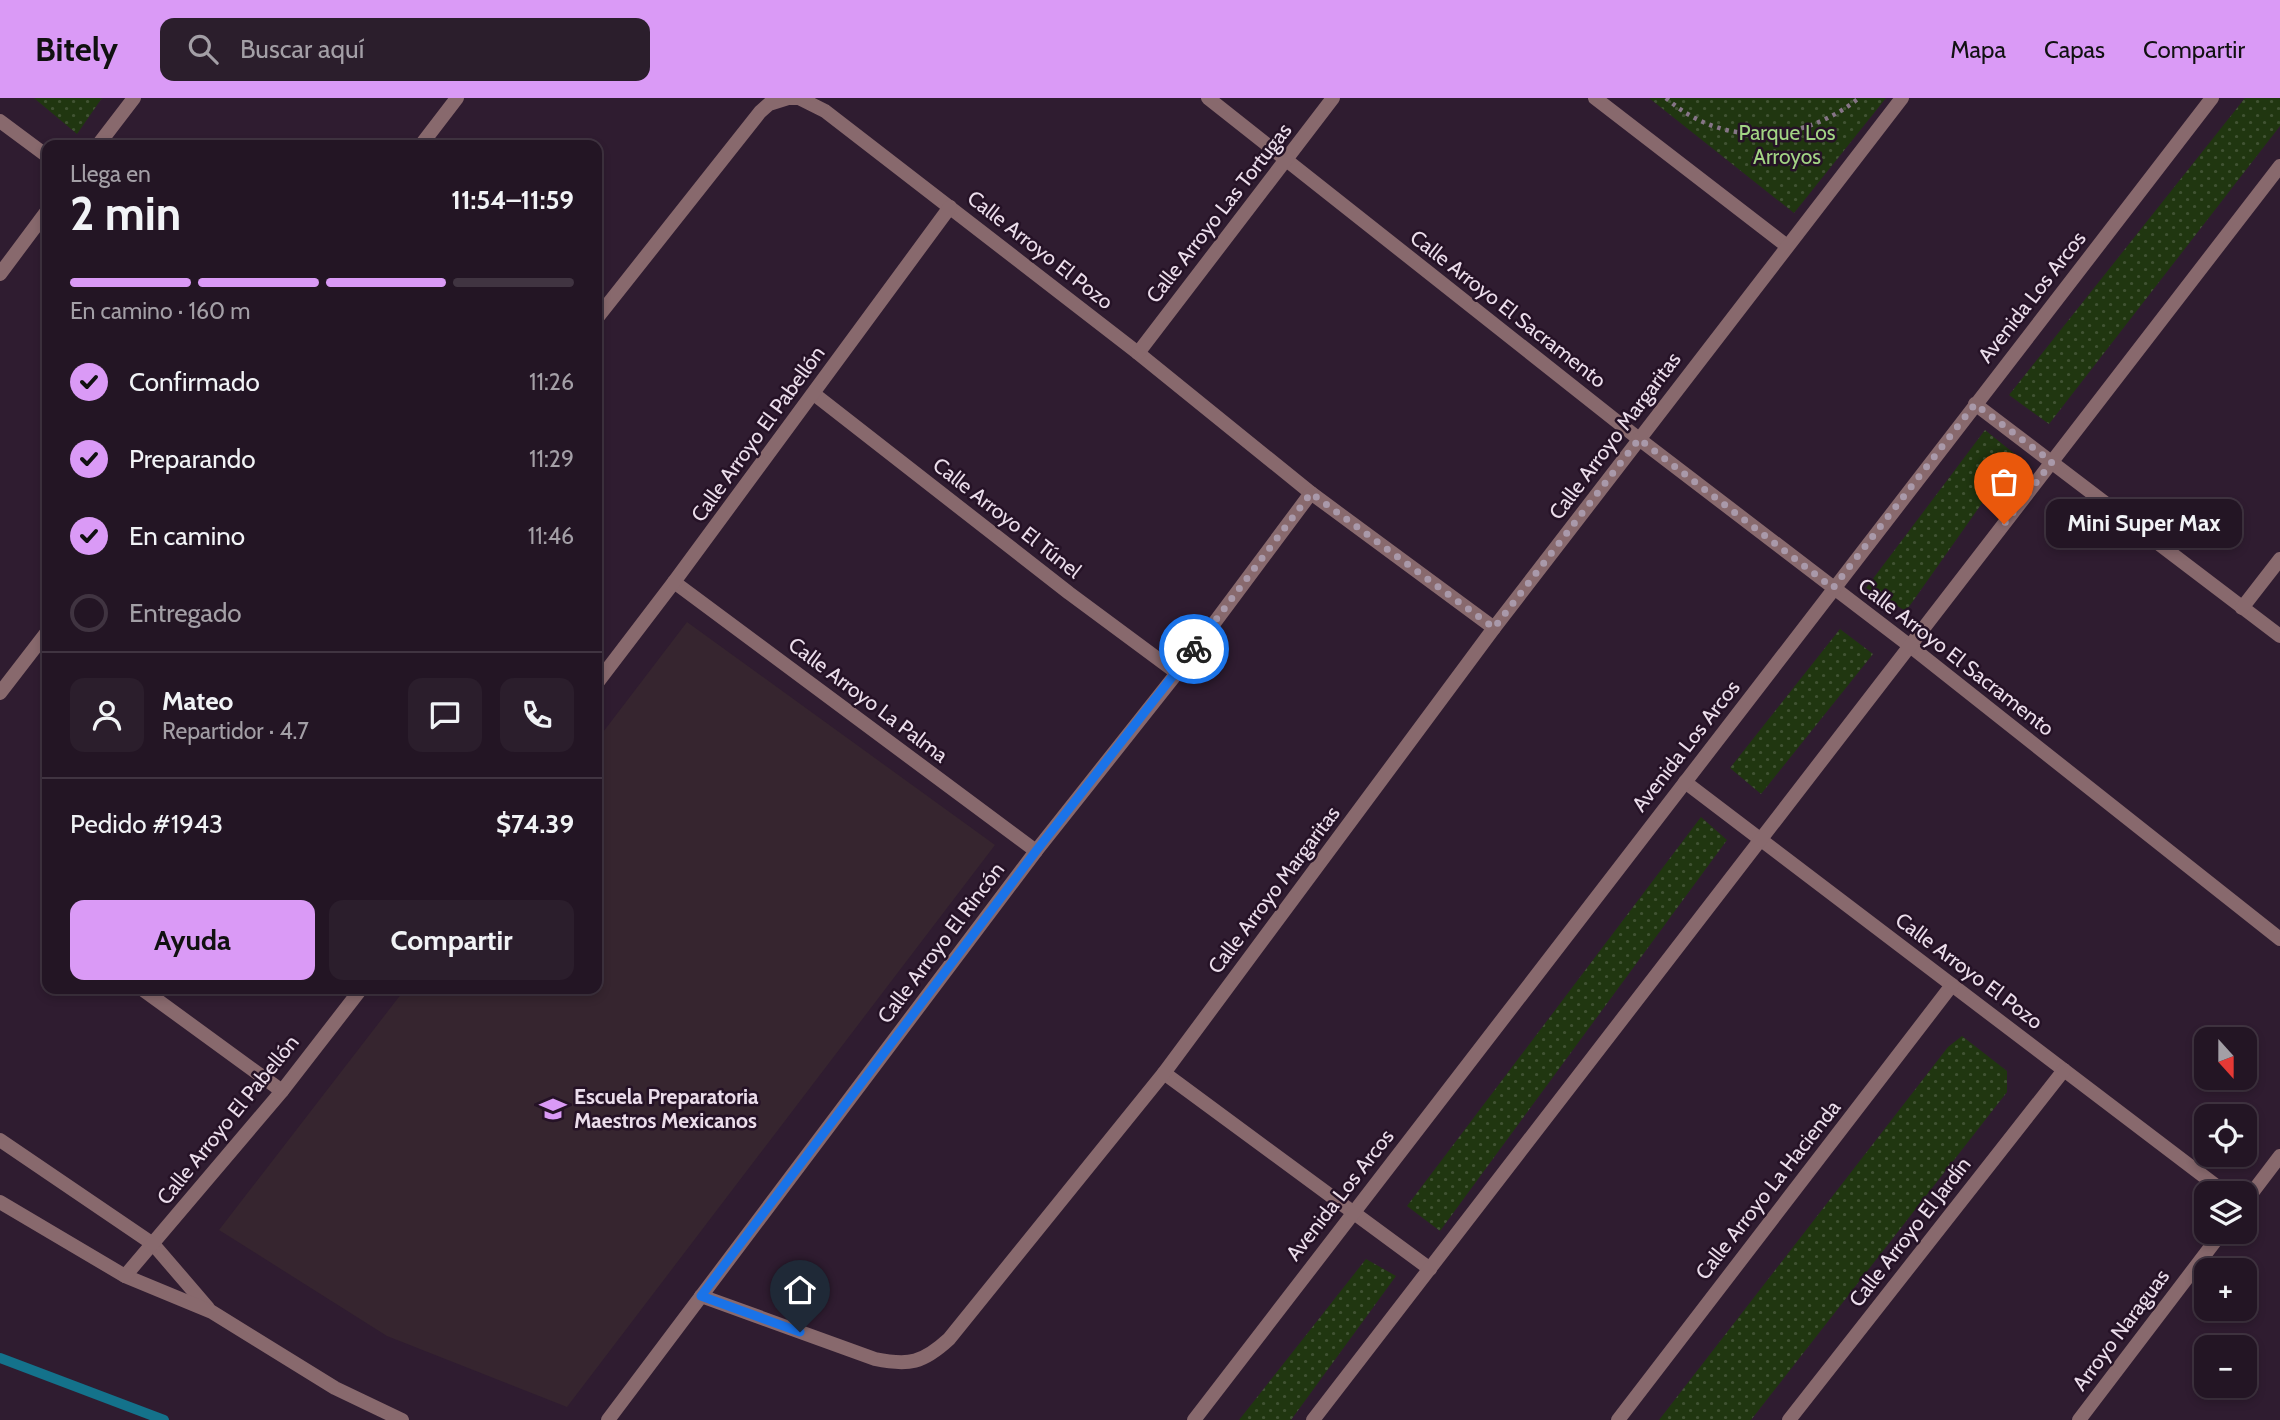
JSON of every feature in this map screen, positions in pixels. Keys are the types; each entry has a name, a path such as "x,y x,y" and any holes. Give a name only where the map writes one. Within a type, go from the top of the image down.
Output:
{"street":[{"path":"102,140 135,98"},
{"path":"425,140 457,98"},
{"name":"Calle Arroyo El Pozo","path":"602,312 760,112 777,100 799,98 825,111 1138,353 1311,493 1494,628"},
{"name":"Calle Arroyo El Sacramento","path":"1208,98 1639,439 1910,646 2280,939"},
{"name":"Calle Arroyo Las Tortugas","path":"1138,353 1333,98"},
{"path":"1595,98 1787,246"},
{"name":"Calle Arroyo Margaritas","path":"701,1296 875,1359 895,1363 915,1362 933,1354 949,1339 1164,1073 1494,628 1902,98"},
{"name":"Avenida Los Arcos","path":"1194,1420 2212,98"},
{"path":"0,121 42,152"},
{"path":"1313,1420 2280,166"},
{"name":"Calle Arroyo El Pabellón","path":"602,676 814,394 950,207"},
{"path":"0,274 42,218"},
{"name":"Calle Arroyo El Túnel","path":"814,394 1069,593 1177,673"},
{"path":"1975,404 2280,636"},
{"name":"Calle Arroyo El Rincón","path":"608,1420 1036,851 1177,673 1311,493"},
{"path":"2242,608 2280,559"},
{"name":"Calle Arroyo La Palma","path":"674,582 1036,851"},
{"path":"0,693 42,638"},
{"name":"Calle Arroyo El Pozo","path":"1685,782 2210,1181"},
{"name":"Calle Arroyo La Hacienda","path":"1618,1420 1952,985"},
{"path":"149,994 282,1091"},
{"name":"Calle Arroyo El Pabellón","path":"125,1276 282,1091 357,994"},
{"name":"Calle Arroyo El Jardín","path":"1789,1420 2064,1070"},
{"path":"1164,1073 1430,1269"},
{"path":"0,1140 153,1244 212,1312"},
{"path":"2257,1186 2280,1156"},
{"path":"0,1202 125,1276 212,1312 335,1388 402,1420"},
{"name":"Arroyo Naraguas","path":"2079,1420 2213,1244"}],"path":[{"path":"1666,98 1683,113 1726,131 1772,135 1818,124 1859,98"}],"shaded area":[{"name":"Escuela Preparatoria Maestros Mexicanos","path":"687,622 995,845 567,1407 387,1336 219,1230 401,994 602,994 602,733"}],"green space":[{"path":"34,98 102,98 77,134"},
{"name":"Parque Los Arroyos","path":"1649,98 1886,98 1794,213"},
{"path":"2245,98 2280,98 2280,126 2049,424 2009,395"},
{"path":"1985,430 2016,455 1906,611 1866,588"},
{"path":"1840,629 1873,654 1761,794 1730,768"},
{"path":"1701,817 1727,840 1440,1231 1407,1206"},
{"path":"1962,1036 2007,1071 2007,1092 1751,1420 1659,1420 1948,1047"},
{"path":"1366,1259 1396,1276 1291,1420 1239,1420"}],"waterway":[{"path":"0,1358 164,1420"}],"way so far":[{"path":"1194,649 1311,493 1494,628 1639,439 1833,588 1975,404 2052,462 2004,524"}],"place":[{"name":"Mini Super Max","path":"2004,524"},
{"name":"Escuela Preparatoria Maestros Mexicanos","path":"553,1109"}],"route":[{"path":"800,1332 701,1296 1036,851 1194,649"}]}
